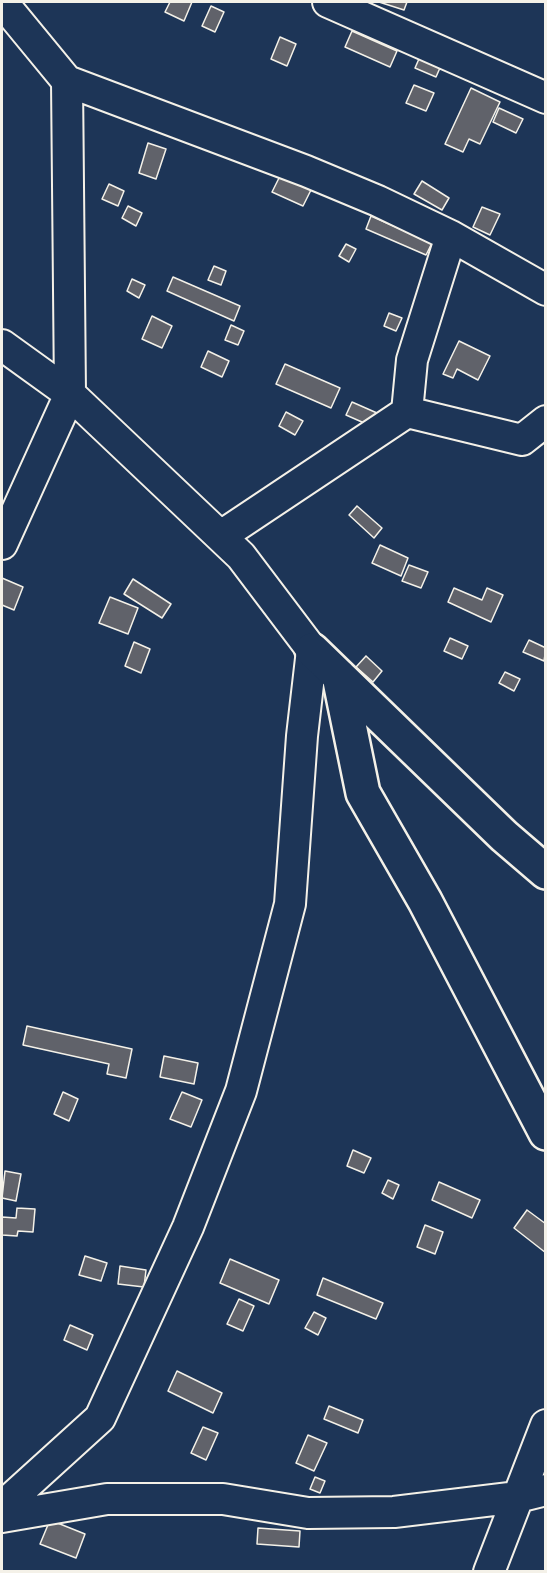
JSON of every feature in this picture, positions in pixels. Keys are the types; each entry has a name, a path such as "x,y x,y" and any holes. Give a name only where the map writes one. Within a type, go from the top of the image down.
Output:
{"street":[{"path":"2,2 68,81 306,171 378,201 451,236 546,290"},
{"path":"328,2 546,98"},
{"path":"2,544 70,394 68,81"},
{"path":"407,412 412,360 451,236"},
{"path":"2,345 70,394 221,536 241,556 312,650 504,836 546,872"},
{"path":"221,536 407,412 522,441 546,421"},
{"path":"2,1507 100,1418 188,1227 240,1091 290,904 302,736 312,650"},
{"path":"339,676 363,793 425,901 546,1133"},
{"path":"489,1572 532,1493 546,1425"},
{"path":"2,1517 107,1499 223,1499 308,1513 394,1512 532,1493"}],"building":[{"path":"170,2 192,2 184,21 165,12"},
{"path":"379,2 407,2 404,10"},
{"path":"211,6 224,12 215,32 202,26"},
{"path":"352,31 397,51 390,67 345,47"},
{"path":"280,37 296,44 287,66 271,59"},
{"path":"422,52 443,61 436,77 415,68"},
{"path":"414,85 434,93 426,111 406,103"},
{"path":"471,88 500,102 480,144 469,139 463,152 445,144"},
{"path":"499,108 523,119 516,133 493,122"},
{"path":"148,143 166,149 156,179 139,173"},
{"path":"280,176 311,190 303,206 272,192"},
{"path":"422,181 449,198 442,210 414,194"},
{"path":"109,184 124,191 118,206 102,199"},
{"path":"128,206 142,213 136,226 122,218"},
{"path":"482,207 500,214 490,235 473,227"},
{"path":"371,216 432,243 426,255 366,229"},
{"path":"346,244 356,249 349,262 339,256"},
{"path":"214,266 226,271 221,285 208,280"},
{"path":"173,277 240,306 234,321 167,291"},
{"path":"132,279 145,285 139,298 127,291"},
{"path":"389,313 402,318 396,331 384,326"},
{"path":"152,316 172,326 162,348 142,339"},
{"path":"231,325 244,331 238,345 225,340"},
{"path":"459,341 490,356 478,380 457,369 453,378 443,374"},
{"path":"208,351 229,361 222,377 201,367"},
{"path":"285,364 340,388 331,408 276,384"},
{"path":"352,402 377,413 371,426 346,415"},
{"path":"286,412 303,421 295,435 279,426"},
{"path":"357,506 382,528 374,538 349,515"},
{"path":"380,545 408,558 401,576 372,563"},
{"path":"409,565 428,572 421,588 402,581"},
{"path":"2,578 23,587 14,610 2,605"},
{"path":"133,579 171,604 162,618 124,594"},
{"path":"454,588 482,600 487,588 503,595 491,622 448,602"},
{"path":"110,597 138,608 128,634 99,623"},
{"path":"450,638 468,646 462,659 444,651"},
{"path":"529,640 546,648 544,661 523,652"},
{"path":"134,642 150,649 141,673 125,666"},
{"path":"366,656 382,671 373,682 356,667"},
{"path":"505,672 520,679 514,691 499,683"},
{"path":"27,1026 132,1049 126,1078 107,1074 109,1064 23,1045"},
{"path":"164,1056 198,1063 194,1084 160,1077"},
{"path":"63,1092 78,1099 69,1121 54,1114"},
{"path":"182,1092 202,1100 191,1127 170,1119"},
{"path":"353,1150 371,1158 364,1173 347,1166"},
{"path":"5,1171 21,1174 16,1201 2,1198"},
{"path":"388,1180 399,1185 393,1199 382,1193"},
{"path":"439,1182 480,1200 472,1218 432,1200"},
{"path":"17,1208 35,1209 33,1232 18,1231 17,1236 2,1235 2,1217 16,1218"},
{"path":"527,1210 546,1224 546,1253 514,1228"},
{"path":"425,1225 443,1232 435,1254 417,1247"},
{"path":"85,1256 107,1263 101,1281 79,1275"},
{"path":"230,1259 279,1280 269,1304 220,1283"},
{"path":"120,1266 146,1270 144,1287 118,1284"},
{"path":"323,1278 383,1303 376,1319 317,1295"},
{"path":"239,1299 254,1306 243,1331 227,1324"},
{"path":"314,1312 326,1318 318,1335 305,1328"},
{"path":"70,1325 93,1335 87,1350 64,1340"},
{"path":"177,1371 222,1393 213,1413 168,1391"},
{"path":"329,1406 363,1420 358,1433 324,1419"},
{"path":"203,1427 218,1433 206,1460 191,1453"},
{"path":"308,1435 327,1443 314,1471 296,1463"},
{"path":"315,1477 325,1481 320,1493 310,1489"},
{"path":"50,1520 85,1534 76,1558 40,1544"},
{"path":"258,1528 300,1531 299,1547 257,1544"}]}
